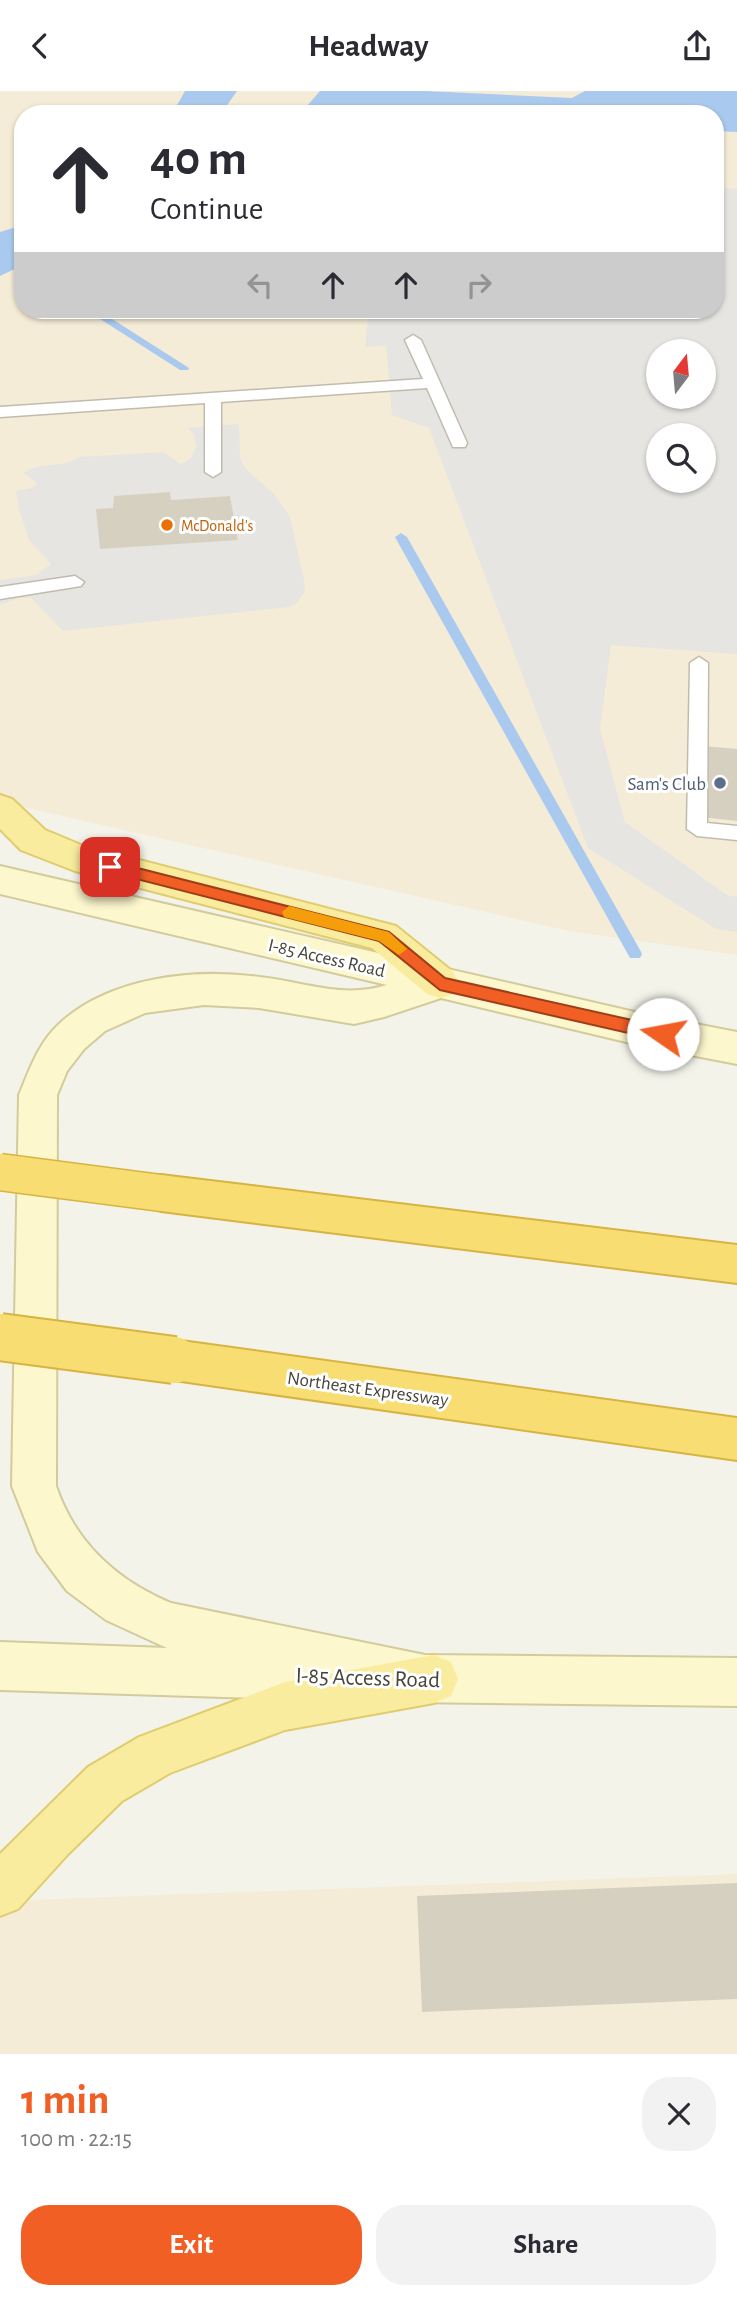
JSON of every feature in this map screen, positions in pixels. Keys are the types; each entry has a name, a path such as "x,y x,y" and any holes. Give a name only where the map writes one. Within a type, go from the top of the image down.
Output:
{"highway":[{"path":"0,1172 737,1264"},
{"name":"Northeast Expressway","path":"0,1336 737,1439"}],"main road":[{"path":"0,808 33,840 75,857 383,936 440,983"},
{"name":"I-85 Access Road","path":"0,880 440,983 737,1048"},
{"path":"434,1679 171,1626 142,1616 108,1597 59,1548 43,1520 34,1486 33,1447 38,1095 53,1059 78,1032 110,1011 138,1000 197,988 259,992 355,1008 440,983"},
{"name":"I-85 Access Road","path":"0,1666 434,1679 737,1682"},
{"path":"0,1891 50,1836 105,1784 156,1754 285,1706 434,1679"}],"lane":[{"path":"412,340 459,443"},
{"path":"0,412 431,383"},
{"path":"213,472 214,398"},
{"path":"0,593 75,582"},
{"path":"699,663 697,829 737,833"}],"shaded area":[{"path":"0,91 737,91 737,955 569,931 0,802"},
{"path":"724,188 737,189 737,654 611,645 600,729 625,822 727,895 737,897 737,932 716,929 588,848 429,428 392,415 386,346 365,347 368,319 724,319"},
{"path":"239,424 240,457 245,468 275,495 290,517 305,591 297,603 290,607 63,631 31,598 19,598 0,605 0,580 36,575 51,564 29,540 19,509 16,491 32,488 37,483 23,473 35,467 67,463 79,457 163,452 181,464 191,458 196,447 194,435 188,428","holes":["169,492 171,500 230,496 238,539 113,508 114,496"]},
{"path":"737,1874 737,2054 0,2054 0,1901"}],"water":[{"path":"185,91 237,91 227,105 177,105"},
{"path":"320,91 425,91 572,98 585,91 737,91 737,132 724,131 724,105 308,105"},
{"path":"14,228 14,269 0,276 0,232"}],"building":[{"name":"McDonald's","path":"170,492 171,500 230,496 238,540 100,549 96,509 113,508 114,496"},
{"name":"Sam's Club","path":"704,746 737,749 737,821 702,817"},
{"path":"737,1883 737,1999 422,2012 417,1896"}],"waterway":[{"path":"105,319 184,368"},
{"path":"401,537 635,954"}],"slow traffic":[{"path":"289,912 383,936 399,949"}],"place":[{"name":"McDonald's","path":"167,525"},
{"name":"Sam's Club","path":"720,783"}],"route":[{"path":"110,867 383,936 440,983 663,1034"}]}
